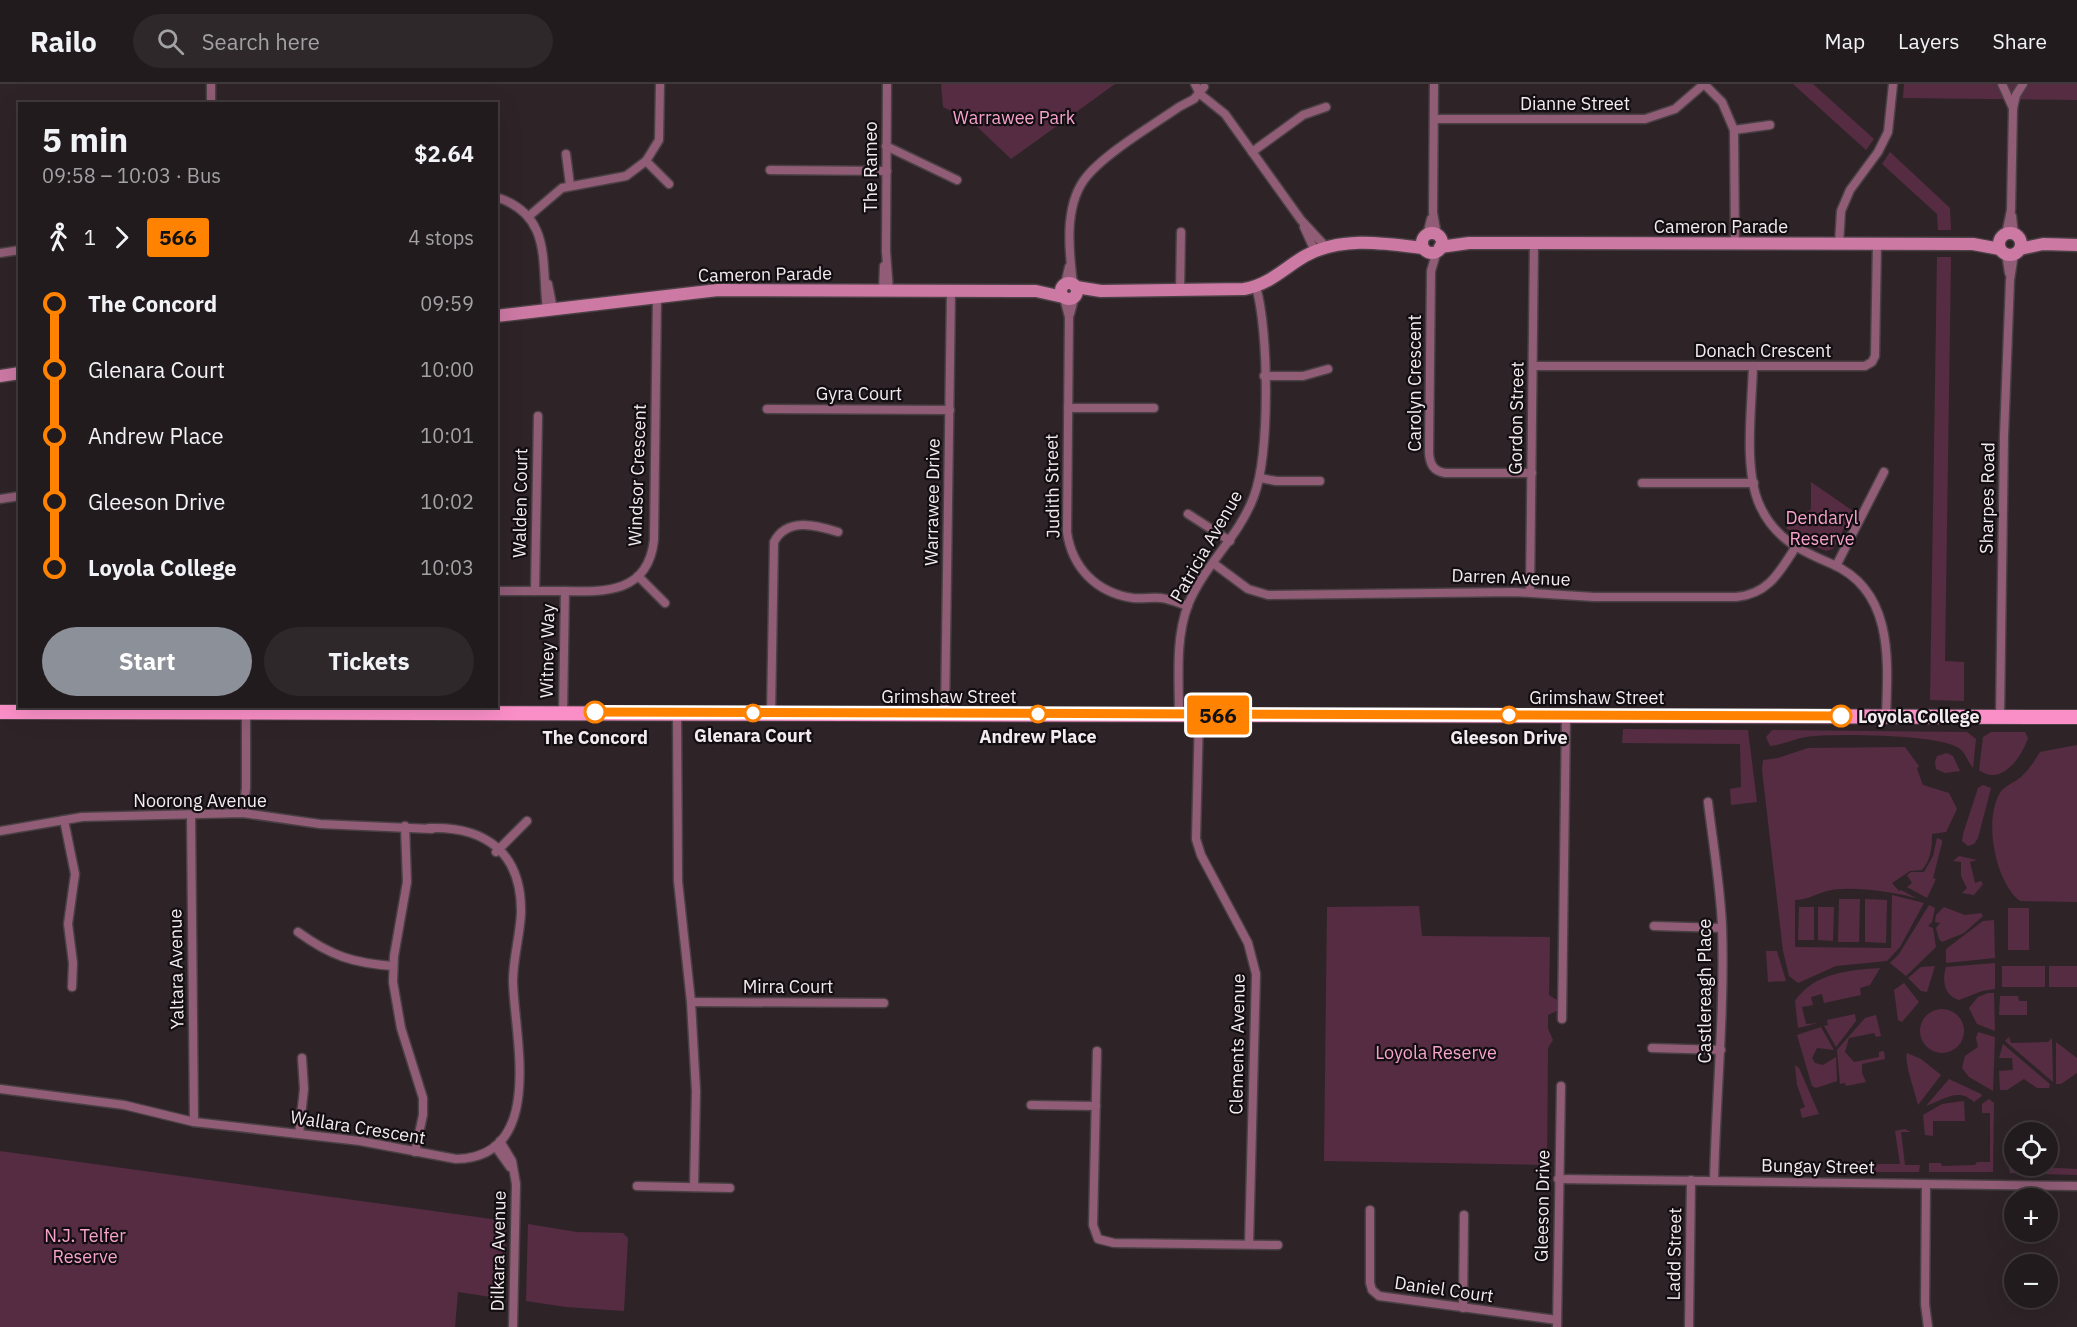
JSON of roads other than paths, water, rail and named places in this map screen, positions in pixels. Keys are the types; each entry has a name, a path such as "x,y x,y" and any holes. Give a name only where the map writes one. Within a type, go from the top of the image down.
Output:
{"main road":[{"name":"Grimshaw Street","path":"0,712 175,709 677,713 2077,717"}],"street":[{"path":"211,84 211,102"},
{"path":"529,216 556,191 570,185 626,177 646,161 659,140 660,84"},
{"name":"The Rameo","path":"886,291 887,84"},
{"name":"Carolyn Crescent","path":"1434,84 1429,453 1431,464 1436,470 1445,473 1532,473"},
{"path":"1704,84 1722,102 1734,130 1735,244"},
{"name":"Dianne Street","path":"1434,119 1645,119 1675,109 1704,84"},
{"path":"1842,244 1839,222 1846,200 1855,179 1878,152 1888,132 1893,84"},
{"name":"Sharpes Road","path":"2002,84 2013,108"},
{"name":"Sharpes Road","path":"2000,716 2004,436 2013,108 2016,95 2023,84"},
{"path":"1200,88 1225,114 1320,249"},
{"name":"Judith Street","path":"1188,606 1161,598 1139,599 1112,593 1096,584 1076,562 1066,532 1069,291 1072,213 1083,181 1098,165 1179,107 1200,88"},
{"path":"1252,152 1303,115 1326,107"},
{"path":"1734,130 1770,125"},
{"path":"886,146 957,180"},
{"path":"566,154 570,185"},
{"path":"646,161 669,184"},
{"path":"770,170 886,171"},
{"path":"498,198 513,203 529,216 540,239 550,310"},
{"path":"1180,291 1181,232"},
{"name":"Cameron Parade","path":"498,316 718,290 1230,291 1256,287 1320,249 1346,243 2077,244"},
{"name":"Gordon Street","path":"1530,592 1534,243"},
{"name":"Donach Crescent","path":"1533,366 1860,366 1872,362 1876,349 1877,244"},
{"path":"0,253 18,250"},
{"name":"Patricia Avenue","path":"1179,714 1180,640 1188,606 1248,510 1260,478 1264,441 1263,315 1256,287"},
{"name":"Warrawee Drive","path":"945,714 951,291"},
{"name":"Windsor Crescent","path":"638,576 650,560 654,540 657,297"},
{"path":"1753,366 1754,483 1765,516 1783,539 1795,548 1836,566 1866,591 1884,628 1887,650 1886,716"},
{"path":"1264,376 1309,375 1328,369"},
{"path":"0,376 18,373"},
{"path":"1068,408 1154,408"},
{"name":"Gyra Court","path":"767,410 950,410"},
{"name":"Walden Court","path":"535,591 538,416"},
{"path":"1836,566 1884,472"},
{"path":"1260,478 1276,481 1320,481"},
{"path":"1642,483 1754,483"},
{"path":"0,499 18,496"},
{"path":"1188,514 1230,541"},
{"path":"771,713 774,542 782,530 795,526 813,526 838,532"},
{"name":"Darren Avenue","path":"1213,563 1248,589 1268,595 1530,592 1594,597 1746,596 1767,587 1795,548"},
{"path":"498,591 607,591 627,584 638,576 664,603"},
{"name":"Witney Way","path":"563,712 565,591"},
{"path":"246,711 247,813"},
{"path":"677,713 678,881 691,1002 696,1091 694,1187"},
{"name":"Clements Avenue","path":"1199,714 1196,839 1201,855 1248,943 1256,974 1249,1244"},
{"path":"1562,1019 1566,715"},
{"name":"Castlereagh Place","path":"1708,802 1722,928 1721,1050 1714,1181"},
{"name":"Noorong Avenue","path":"0,831 64,820 247,813 320,824 429,828 469,836 497,850"},
{"name":"Yaltara Avenue","path":"191,816 195,1122"},
{"path":"64,820 75,874 68,924 74,963 72,987"},
{"path":"497,1144 514,1119 520,1077 513,977 517,937 514,889 508,870 497,850 527,821"},
{"name":"Noorong Avenue","path":"0,836 43,824"},
{"path":"405,826 406,893 393,966 396,1010 423,1098 415,1152"},
{"path":"1654,926 1722,928"},
{"path":"298,933 343,959 393,966"},
{"name":"Mirra Court","path":"691,1002 884,1003"},
{"path":"1652,1048 1721,1050"},
{"path":"1097,1052 1093,1225 1098,1239 1114,1243 1278,1245"},
{"path":"299,1134 304,1089 302,1058"},
{"name":"Gleeson Drive","path":"1557,1324 1561,1086"},
{"name":"Wallara Crescent","path":"0,1089 124,1104 195,1122 360,1141 464,1159 481,1155 497,1144"},
{"path":"1031,1105 1096,1106"},
{"name":"Dilkara Avenue","path":"497,1144 515,1175 518,1209 513,1327"},
{"name":"Bungay Street","path":"1558,1179 2077,1186"},
{"name":"Ladd Street","path":"1689,1327 1691,1180"},
{"path":"1925,1304 1928,1327 1922,1327 1925,1304 1926,1184"},
{"path":"637,1186 730,1188"},
{"name":"Daniel Court","path":"1370,1210 1370,1283 1374,1292 1385,1297 1557,1324"},
{"path":"1463,1308 1464,1215"}],"place":[{"name":"The Concord","path":"595,712"},
{"name":"Glenara Court","path":"753,713"},
{"name":"Andrew Place","path":"1038,714"},
{"name":"Gleeson Drive","path":"1509,715"},
{"name":"Loyola College","path":"1841,716"}],"park label":[{"name":"Warrawee Park","path":"1014,117"},
{"name":"Dendaryl Reserve","path":"1822,527"},
{"name":"Loyola Reserve","path":"1436,1052"},
{"name":"N.J. Telfer Reserve","path":"85,1245"}]}
